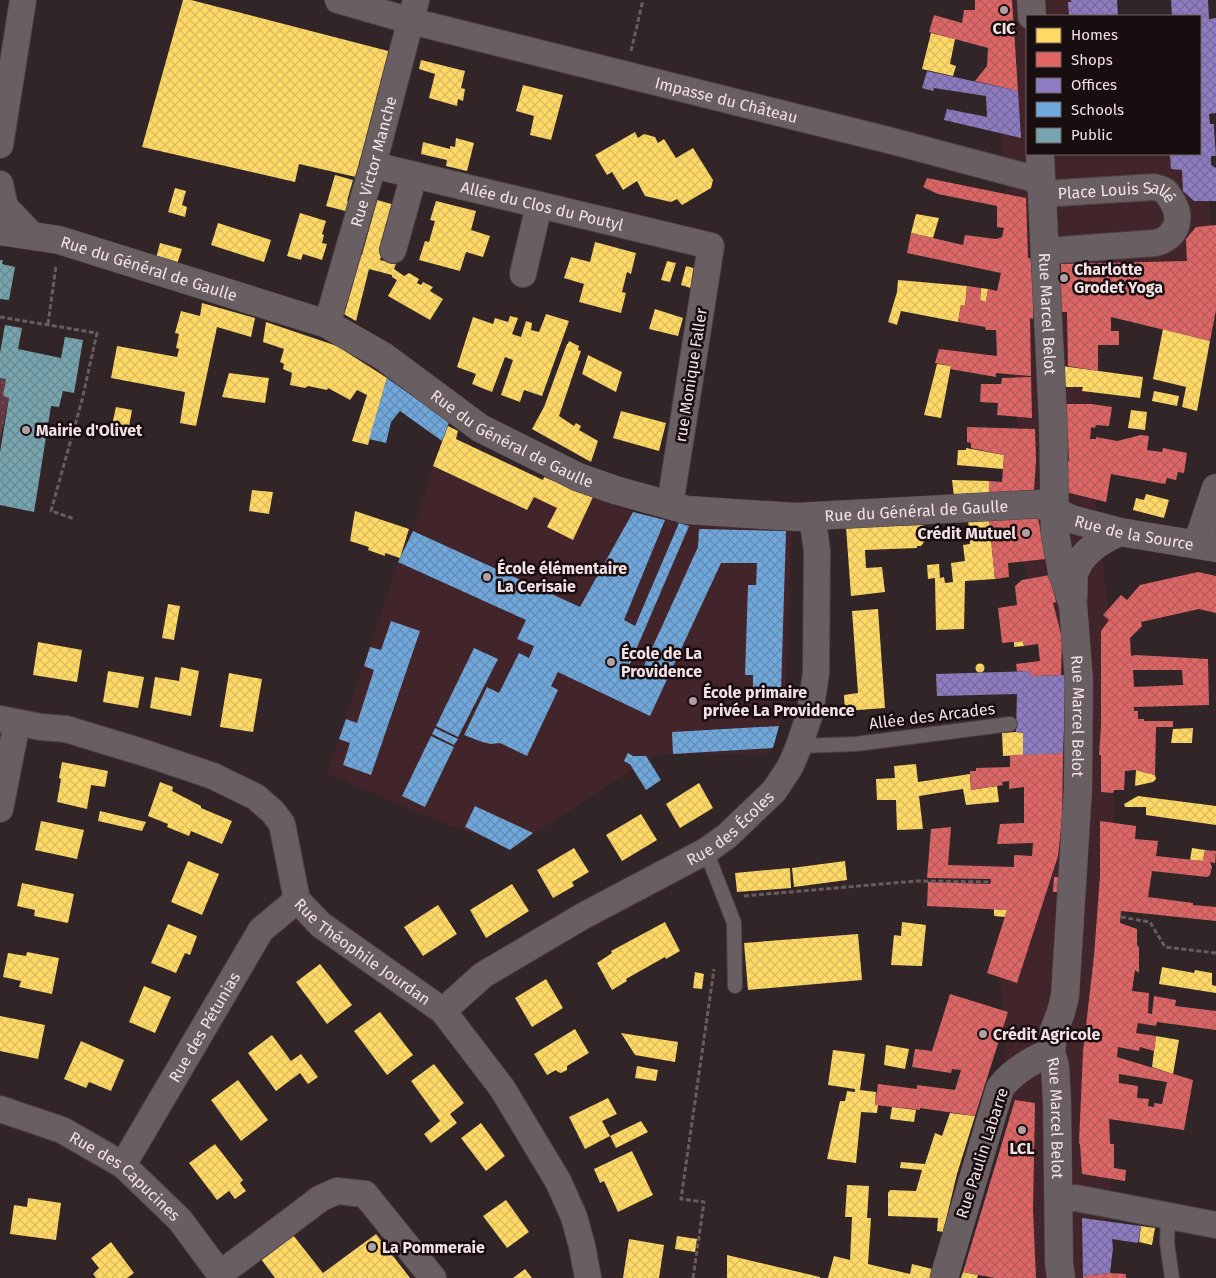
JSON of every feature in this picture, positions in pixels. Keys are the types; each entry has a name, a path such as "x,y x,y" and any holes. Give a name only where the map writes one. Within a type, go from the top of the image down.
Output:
{"main road":[{"path":"1031,0 1032,15"},
{"name":"Rue Marcel Belot","path":"1040,155 1046,251 1055,533 1062,572 1073,605 1079,681 1078,788 1065,996 1054,1030 1051,1052 1055,1066 1057,1102 1061,1278"},
{"name":"Rue du Général de Gaulle","path":"0,231 59,240 327,324 383,356 480,428 578,477 615,490 687,510 812,516 1039,504 1054,511"},
{"path":"1207,546 1216,488"},
{"name":"Rue de la Source","path":"1054,511 1071,519 1120,532 1207,546"},
{"path":"1073,605 1074,575 1086,554 1105,538 1120,532"},
{"name":"Rue Paulin Labarre","path":"944,1278 1000,1088 1007,1079 1038,1057 1051,1052"}],"street":[{"path":"0,145 23,0"},
{"name":"Impasse du Château","path":"338,0 414,10 626,74 892,140 1042,187"},
{"name":"Rue Victor Manche","path":"327,324 373,165 414,10"},
{"name":"Allée du Clos du Poutyl","path":"373,165 711,246"},
{"path":"393,250 414,175"},
{"path":"0,184 5,207 32,235"},
{"name":"Place Louis Sallé","path":"1042,187 1154,187 1165,191 1175,205 1178,215 1174,232 1164,241 1155,244 1046,251"},
{"path":"523,274 539,205"},
{"name":"rue Monique Faller","path":"670,505 711,246"},
{"name":"Rue des Écoles","path":"443,1011 483,975 582,916 706,851 727,836 774,791 790,767 799,746 810,713 816,674 817,550 812,516"},
{"path":"0,809 9,721"},
{"name":"Rue Théophile Jourdan","path":"9,721 66,729 213,776 256,797 273,812 282,824 297,900 321,925 443,1011 502,1088 558,1181 574,1217 588,1278"},
{"name":"Rue des Pétunias","path":"123,1165 261,930 297,900"},
{"name":"Rue des Capucines","path":"0,1109 62,1130 123,1165 180,1220 221,1276"},
{"path":"221,1276 321,1198 337,1190 365,1194 433,1278"},
{"path":"1058,1199 1076,1198 1216,1226"}],"lane":[{"name":"Allée des Arcades","path":"799,746 856,744 1010,724"},
{"path":"706,851 734,923 735,986"},
{"path":"1168,1216 1167,1242 1172,1278"}],"path":[{"path":"626,74 643,0"},
{"path":"48,324 59,240"},
{"path":"0,317 97,333 82,400 51,511 75,518"},
{"path":"724,898 916,881 991,882"},
{"path":"1121,917 1150,922 1165,946 1216,953"},
{"path":"693,1278 704,1202 681,1199 714,967"}],"shaded area":[{"path":"995,0 1092,0 1092,15 1026,15 1026,155 1201,155 1202,46 1213,295 1087,303 1095,495 1115,671 1110,1278 1017,1278 1000,972 1031,874 1051,682 1025,569"},
{"path":"0,378 6,379 3,396 9,398 0,441"},
{"path":"448,426 458,431 456,439 542,480 544,477 633,512 665,520 792,522 785,709 770,753 657,754 512,848 426,816 327,773 398,562 413,531 433,466"}],"building: Homes":[{"path":"183,0 191,0 392,52 356,177 299,164 295,182 142,147"},
{"path":"931,33 955,39 950,64 956,66 953,76 922,69"},
{"path":"421,60 465,71 461,88 465,89 463,101 458,99 457,106 429,98 435,74 419,69"},
{"path":"523,85 563,95 551,140 530,135 534,116 516,111"},
{"path":"635,132 638,138 644,134 655,137 658,143 664,139 676,158 693,148 713,180 711,188 682,205 677,199 671,202 645,196 637,181 623,190 612,172 607,175 595,155"},
{"path":"456,138 474,143 467,171 446,166 447,160 421,154 423,142 450,149 450,146 455,147"},
{"path":"335,175 353,180 347,201 352,202 349,212 326,206"},
{"path":"175,188 186,191 182,205 187,207 185,217 168,212"},
{"path":"377,200 395,205 380,260 396,264 394,269 404,276 409,273 419,279 417,283 421,285 423,282 433,287 430,291 443,299 430,320 388,296 397,280 392,275 369,269 356,321 342,313 356,254 362,255"},
{"path":"436,201 476,211 471,230 490,236 483,257 466,252 460,271 419,260 425,241 429,242 435,221 430,220"},
{"path":"300,213 326,221 322,234 324,235 322,243 327,244 322,260 303,254 301,260 287,256"},
{"path":"916,214 939,218 933,238 911,233"},
{"path":"218,223 271,240 264,262 211,245"},
{"path":"595,242 636,253 631,274 627,272 622,292 626,293 621,313 579,302 584,284 564,278 571,257 590,262"},
{"path":"160,243 182,249 177,264 156,258"},
{"path":"667,261 676,263 670,282 661,280"},
{"path":"686,266 697,269 691,288 681,285"},
{"path":"898,280 967,286 965,306 961,305 958,322 901,311 897,325 888,322 897,292"},
{"path":"981,288 988,289 986,302 980,300"},
{"path":"202,303 255,318 251,337 217,327 196,426 180,423 185,392 111,378 117,346 177,357 179,349 176,348 179,334 175,333 181,311 200,316"},
{"path":"655,309 683,318 678,336 649,329"},
{"path":"546,314 569,321 542,396 524,390 520,402 501,395 513,360 505,357 492,392 472,384 476,374 457,367 473,317 493,324 495,318 508,322 510,316 518,318 512,334 521,337 526,321 532,323 531,330 539,332"},
{"path":"266,322 337,346 387,378 368,445 352,441 367,395 357,390 350,400 328,388 327,390 290,385 292,373 283,369 284,364 280,362 284,349 263,342"},
{"path":"1163,329 1210,341 1197,411 1182,407 1186,387 1153,379"},
{"path":"569,341 579,346 578,350 581,351 559,416 574,426 576,423 581,426 579,430 598,441 591,462 532,429 544,407"},
{"path":"588,355 622,372 616,392 582,374"},
{"path":"937,364 951,366 941,418 924,415"},
{"path":"1062,366 1143,377 1140,398 1082,391 1083,387 1064,387"},
{"path":"229,373 269,378 265,403 222,397"},
{"path":"1154,391 1179,396 1177,406 1152,401"},
{"path":"116,407 132,410 127,437 110,434"},
{"path":"1131,410 1147,412 1145,430 1128,428"},
{"path":"621,411 666,423 659,451 613,438"},
{"path":"448,426 458,431 456,439 543,480 544,477 593,497 573,540 547,527 557,508 534,497 527,510 433,466"},
{"path":"966,448 1004,455 1003,469 957,465 958,450 966,450"},
{"path":"952,480 989,481 989,493 954,496"},
{"path":"252,490 273,492 269,514 249,511"},
{"path":"1146,494 1169,500 1164,518 1133,510 1136,498 1144,500"},
{"path":"355,511 409,529 400,558 385,553 385,556 368,550 369,547 350,541"},
{"path":"968,518 989,519 995,579 965,581 964,629 936,630 935,578 928,579 927,565 939,564 940,578 944,577 945,583 953,582 951,563 965,561 963,545 970,544"},
{"path":"924,525 924,542 921,546 917,546 917,548 865,550 866,568 882,567 885,592 851,596 846,527"},
{"path":"168,604 180,606 174,640 162,638"},
{"path":"878,609 885,708 845,711 844,695 858,693 852,611"},
{"path":"1023,641 1024,646 1014,647 1014,642"},
{"path":"38,642 82,650 77,682 33,675"},
{"path":"980,664 984,668 980,672 976,668"},
{"path":"181,667 199,671 191,716 150,708 155,677 179,681"},
{"path":"108,671 144,677 138,708 103,702"},
{"path":"229,673 262,679 253,732 220,727"},
{"path":"1193,728 1192,743 1171,743 1173,729"},
{"path":"1002,733 1023,733 1023,755 1003,756"},
{"path":"62,762 108,771 105,787 91,785 87,809 57,802"},
{"path":"916,764 918,782 970,774 971,790 997,786 999,802 966,805 963,789 919,796 923,829 897,830 896,800 877,800 876,779 895,778 894,766"},
{"path":"1136,770 1155,775 1156,779 1153,782 1135,786"},
{"path":"160,782 173,787 172,791 201,806 201,808 232,821 222,844 191,831 189,836 167,827 168,824 148,816"},
{"path":"699,783 713,808 680,828 666,804"},
{"path":"1138,796 1216,806 1216,825 1146,815 1146,807 1125,807 1124,804"},
{"path":"100,811 146,822 142,831 98,821"},
{"path":"641,814 657,840 622,861 606,835"},
{"path":"41,821 84,830 77,859 35,850"},
{"path":"574,848 589,872 572,882 574,886 553,898 537,870"},
{"path":"1192,848 1205,850 1203,861 1190,860"},
{"path":"188,861 219,874 202,915 171,902"},
{"path":"845,861 847,880 794,887 792,868"},
{"path":"790,868 791,888 737,892 735,873"},
{"path":"22,883 74,894 68,923 34,916 35,910 17,906"},
{"path":"512,884 529,911 486,938 470,910"},
{"path":"438,905 457,934 423,956 404,927"},
{"path":"994,909 1007,910 1005,917 994,916"},
{"path":"665,922 680,951 666,959 665,957 626,979 627,981 612,990 597,963 612,953 611,951"},
{"path":"902,922 926,925 922,966 891,965 894,935 901,936"},
{"path":"168,924 197,936 190,955 185,953 176,973 151,963"},
{"path":"858,934 862,980 748,990 744,943"},
{"path":"27,952 59,958 52,994 19,987 21,981 3,977 8,953 26,956"},
{"path":"320,964 352,1005 327,1024 296,982"},
{"path":"1162,967 1194,973 1195,970 1212,973 1212,985 1216,986 1216,993 1159,984"},
{"path":"695,972 704,974 702,989 693,988"},
{"path":"546,979 563,1008 532,1027 515,998"},
{"path":"144,986 171,997 155,1033 129,1022"},
{"path":"380,1012 413,1055 387,1075 354,1031"},
{"path":"0,1016 45,1025 38,1059 0,1051"},
{"path":"575,1029 589,1053 567,1066 567,1070 561,1073 556,1070 547,1075 534,1054"},
{"path":"621,1033 678,1042 675,1062 635,1055"},
{"path":"272,1035 291,1061 301,1054 318,1077 308,1084 300,1073 276,1091 248,1053"},
{"path":"1156,1036 1179,1040 1173,1074 1152,1067"},
{"path":"81,1041 124,1060 111,1091 89,1082 86,1088 64,1079"},
{"path":"886,1045 909,1049 905,1069 884,1065"},
{"path":"833,1050 865,1054 860,1090 876,1092 875,1105 878,1105 877,1113 861,1112 856,1163 827,1159 840,1101 845,1101 847,1091 855,1092 855,1089 828,1085"},
{"path":"434,1064 464,1103 450,1114 457,1123 431,1143 424,1134 440,1121 411,1081"},
{"path":"637,1066 658,1070 656,1081 635,1078"},
{"path":"238,1080 268,1120 241,1141 211,1100"},
{"path":"608,1098 617,1114 602,1121 610,1136 585,1149 569,1117"},
{"path":"892,1107 916,1110 914,1122 890,1119"},
{"path":"950,1113 975,1116 957,1174 943,1232 937,1231 938,1218 888,1216 888,1193 890,1190 916,1191 922,1170 900,1168 901,1162 925,1164 935,1133 942,1136"},
{"path":"641,1121 648,1132 616,1148 610,1136"},
{"path":"481,1123 505,1156 486,1171 461,1138"},
{"path":"215,1144 243,1180 240,1183 246,1191 235,1199 229,1191 217,1200 189,1163"},
{"path":"632,1151 653,1195 618,1212 604,1181 600,1183 594,1169"},
{"path":"847,1185 869,1186 867,1218 871,1218 868,1264 910,1274 912,1264 932,1269 930,1278 828,1278 834,1256 850,1260 852,1217 845,1217"},
{"path":"28,1198 61,1203 56,1240 10,1234 14,1205 27,1207"},
{"path":"506,1200 529,1232 507,1248 483,1216"},
{"path":"1141,1226 1155,1228 1152,1245 1139,1242"},
{"name":"La Pommeraie","path":"376,1234 410,1278 275,1278 261,1259 293,1235 323,1273"},
{"path":"677,1236 697,1239 695,1252 675,1249"},
{"path":"629,1239 664,1245 659,1278 623,1278"},
{"path":"111,1242 134,1273 127,1278 96,1278 93,1274 99,1268 91,1258"},
{"path":"727,1255 820,1277 820,1278 727,1278"},
{"path":"525,1269 532,1278 513,1278"},
{"path":"963,1272 978,1275 977,1278 961,1278"}],"building: Shops":[{"path":"975,0 1012,0 1018,91 975,81 987,66 988,48 929,32 934,15 962,23 964,10 975,10"},
{"path":"927,178 1026,198 1028,258 1033,259 1033,319 1030,318 1031,376 996,373 996,377 950,369 951,366 935,363 939,349 997,356 996,330 986,330 985,327 958,322 961,305 965,306 967,286 981,288 980,300 986,302 988,289 997,291 1001,273 907,253 911,233 963,245 965,235 996,239 1002,237 1004,228 997,227 997,206 938,194 923,187"},
{"path":"1216,225 1216,310 1210,341 1111,317 1111,331 1119,331 1119,345 1098,345 1098,371 1068,366 1067,312 1061,312 1061,264 1187,261 1186,239 1196,227"},
{"path":"1031,377 1032,418 997,415 998,403 980,402 981,384 1001,384 1002,378"},
{"path":"1064,404 1091,404 1112,407 1109,426 1096,425 1095,428 1091,427 1090,439 1096,439 1096,437 1117,441 1141,435 1149,436 1147,450 1162,452 1163,448 1187,453 1184,473 1178,472 1176,480 1167,478 1165,484 1111,474 1106,502 1066,492 1066,460 1069,461"},
{"path":"967,427 1035,429 1036,461 1034,490 989,493 989,481 1002,482 1004,455 971,448 971,443 967,442"},
{"path":"1038,518 1046,559 1008,563 1009,577 995,579 989,519"},
{"path":"1198,572 1216,576 1216,613 1199,609 1141,622 1142,626 1130,638 1131,656 1208,659 1209,705 1134,707 1134,711 1138,711 1138,719 1144,719 1144,721 1173,721 1173,727 1156,727 1155,775 1136,770 1125,771 1124,790 1114,790 1113,793 1101,792 1101,755 1099,755 1101,727 1101,631 1109,620 1103,615 1121,595 1127,600 1140,585","holes":["1133,670 1182,670 1183,685 1134,687"]},
{"path":"1050,575 1056,602 1053,603 1062,638 1061,675 1031,676 1030,671 1017,671 1016,664 1040,661 1038,644 1024,646 1023,641 1002,643 998,608 1017,605 1015,586 1022,580"},
{"path":"1063,753 1062,820 1058,856 1017,983 987,973 1007,910 927,906 928,882 990,884 991,882 991,879 927,878 931,829 951,827 948,865 1014,867 1014,855 1032,856 1033,843 997,844 1000,824 1024,823 1024,787 1009,789 1009,781 1002,782 1003,785 971,790 970,771 976,771 976,768 1010,767 1010,755"},
{"path":"1100,821 1136,826 1135,839 1158,841 1156,856 1203,861 1205,850 1216,851 1215,863 1210,862 1212,867 1210,875 1207,877 1152,871 1148,897 1216,907 1216,921 1121,911 1120,923 1137,929 1139,973 1135,970 1132,991 1149,993 1148,1013 1152,1014 1154,996 1176,1000 1175,1006 1216,1011 1216,1030 1157,1022 1156,1026 1138,1023 1136,1033 1156,1036 1154,1051 1140,1047 1139,1051 1118,1047 1117,1057 1193,1080 1184,1130 1109,1119 1110,1144 1114,1144 1114,1168 1126,1170 1125,1181 1082,1174 1079,1143 1083,1052 1094,956 1100,876","holes":["1119,1074 1167,1082 1162,1104 1154,1103 1154,1107 1148,1106 1149,1099 1137,1098 1138,1086 1119,1083"]},
{"path":"1054,877 1059,877 1059,892 1053,892"},
{"path":"950,994 1008,1012 975,1116 920,1108 920,1110 875,1105 878,1084 917,1089 917,1085 955,1090 961,1070 952,1069 951,1073 912,1067 915,1049 932,1051"},
{"path":"1015,1100 1035,1103 1033,1210 1036,1278 995,1278 963,1272"},
{"path":"1110,1273 1126,1274 1126,1278 1083,1278 1083,1276"}],"building: Offices":[{"path":"1071,0 1117,0 1118,15 1069,15 1068,2 1071,2"},
{"path":"1171,0 1208,0 1209,19 1216,18 1216,113 1209,114 1210,124 1214,124 1216,156 1211,156 1211,165 1216,168 1216,201 1194,201 1183,191 1182,170 1171,169 1170,155 1201,155 1201,15 1172,15"},
{"path":"927,71 1018,91 1021,138 944,120 947,109 987,117 986,96 934,88 933,91 922,88"},
{"path":"1030,671 1031,676 1066,675 1063,753 1023,755 1023,733 1016,732 1017,694 937,696 936,674"},
{"path":"1082,1218 1141,1226 1138,1243 1112,1239 1113,1248 1110,1273 1083,1276"}],"building: Schools":[{"path":"387,378 449,422 442,441 400,411 391,422 386,443 369,439"},
{"path":"633,512 665,520 624,620 635,626 679,523 689,526 626,673 638,679 698,547 699,529 786,531 781,690 753,689 753,675 745,675 748,585 756,585 757,563 721,563 650,716 558,672 551,686 558,690 527,756 500,743 482,742 464,735 487,687 499,693 519,653 529,658 534,646 517,639 526,620 398,562 413,531 580,607"},
{"path":"391,621 420,631 371,775 343,765 350,743 339,739 346,719 357,723 374,670 364,666 370,647 381,650"},
{"path":"474,648 498,659 458,737 436,726"},
{"path":"779,726 773,748 673,754 672,732"},
{"path":"435,728 458,739 454,745 432,734"},
{"path":"431,736 454,747 425,807 402,796"},
{"path":"628,753 633,756 646,756 661,780 646,790 630,764 624,761"},
{"path":"475,806 533,833 510,850 465,827"}],"building: Public":[{"path":"0,260 3,260 2,264 15,267 9,300 0,299"},
{"name":"Mairie d'Olivet","path":"5,325 22,328 18,349 61,358 65,337 83,340 74,393 63,391 59,407 51,406 34,512 0,505 0,452 9,398 3,396 6,379 0,378 0,353"}],"place":[{"name":"CIC","path":"1004,10"},
{"name":"Charlotte Grodet Yoga","path":"1064,278"},
{"name":"Mairie d'Olivet","path":"26,430"},
{"name":"Crédit Mutuel","path":"1026,533"},
{"name":"École élémentaire La Cerisaie","path":"487,577"},
{"name":"École de La Providence","path":"611,662"},
{"name":"École primaire privée La Providence","path":"693,701"},
{"name":"Crédit Agricole","path":"983,1034"},
{"name":"LCL","path":"1022,1130"},
{"name":"La Pommeraie","path":"372,1247"}]}
